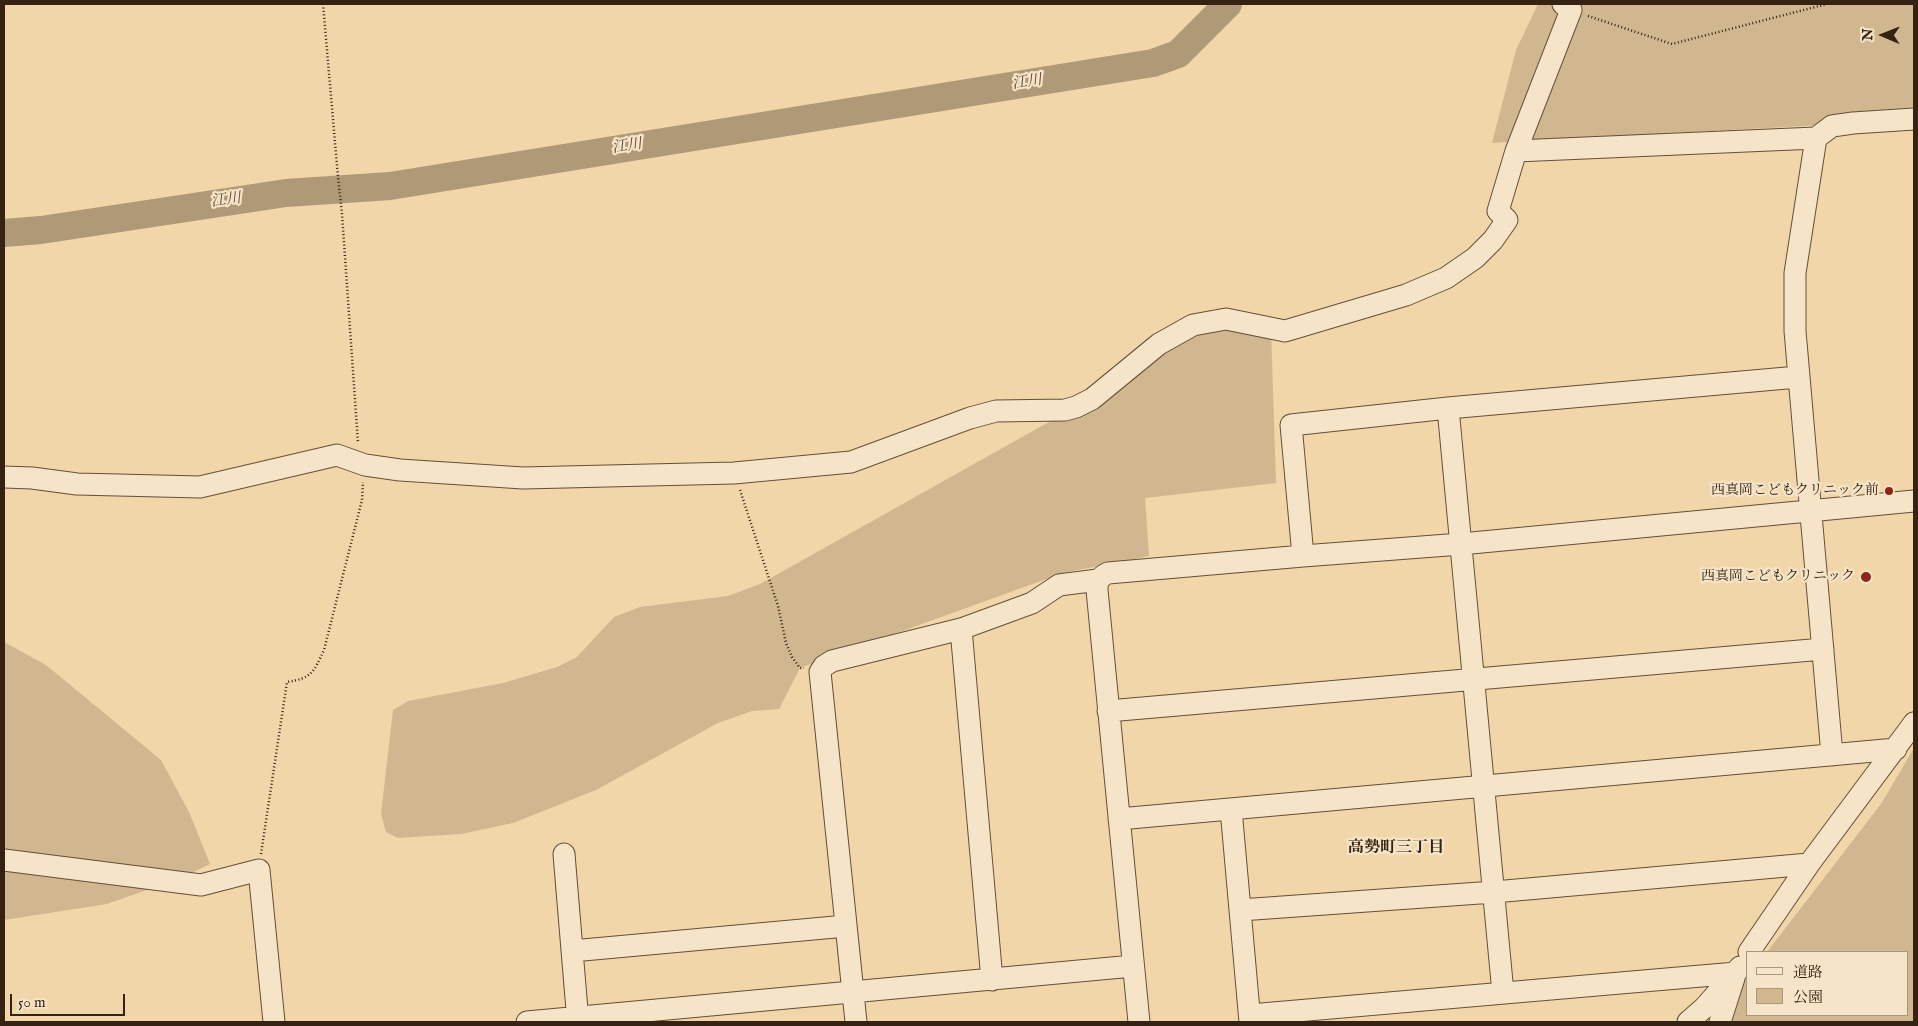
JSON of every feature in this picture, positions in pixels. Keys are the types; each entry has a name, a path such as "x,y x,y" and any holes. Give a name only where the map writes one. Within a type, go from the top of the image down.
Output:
{"street":[{"path":"4,477 32,478 77,484 200,487 337,456 362,464 400,470 523,478 734,472 851,462 970,418 996,411 1065,410 1076,407 1092,399 1159,344 1193,325 1226,319 1285,331 1406,295 1446,278 1475,258 1493,240 1508,220 1498,211 1516,151 1567,7"},
{"path":"1516,151 1816,138 1832,126 1914,119"},
{"path":"1816,138 1795,273 1795,331 1832,755"},
{"path":"1303,556 1291,425 1448,408 1798,377"},
{"path":"1448,408 1503,993"},
{"path":"856,1022 820,672 824,666 832,661 961,629 1032,604 1059,585 1098,580 1108,573 1461,544 1914,501"},
{"path":"1098,580 1096,590 1138,1022"},
{"path":"961,629 992,980"},
{"path":"1108,711 1824,649"},
{"path":"1751,951 1809,864 1914,723"},
{"path":"1119,819 1896,749"},
{"path":"1231,809 1250,1019 1353,1014 1503,993 1741,965"},
{"path":"564,854 578,1020"},
{"path":"4,860 201,885 259,870 274,1022"},
{"path":"1240,910 1494,892 1809,864"},
{"path":"572,951 846,926"},
{"path":"1688,1022 1741,965"},
{"path":"1720,1022 1741,965"},
{"path":"527,1022 578,1020 1132,966"}],"path":[{"path":"259,870 287,682 305,679 315,669 324,650 362,500 362,464 323,4"},
{"path":"1567,7 1672,44 1827,4"},
{"path":"734,472 778,606 781,626 792,657 800,668 820,672"}],"green space":[{"path":"1538,4 1914,4 1914,120 1492,143 1516,50"},
{"path":"1193,325 1271,328 1276,483 1145,498 1149,556 1063,573 800,668 779,709 752,711 718,723 596,790 513,823 461,834 398,838 386,832 381,814 393,710 408,701 503,683 557,667 577,657 614,617 640,607 728,596 760,584 1056,418"},
{"path":"4,642 46,665 161,760 189,812 210,864 181,878 107,904 4,920"},
{"path":"1914,748 1914,1022 1713,1022 1746,979 1746,1016 1908,1016 1908,951 1768,951 1881,804"}],"waterway":[{"name":"江川","path":"4,233 41,230 286,193 390,186 1153,63 1178,54 1228,4"}],"place":[{"name":"西真岡こどもクリニック前","path":"1889,491"},
{"name":"西真岡こどもクリニック","path":"1866,577"}],"district":[{"name":"高勢町三丁目","path":"1396,849"}]}
